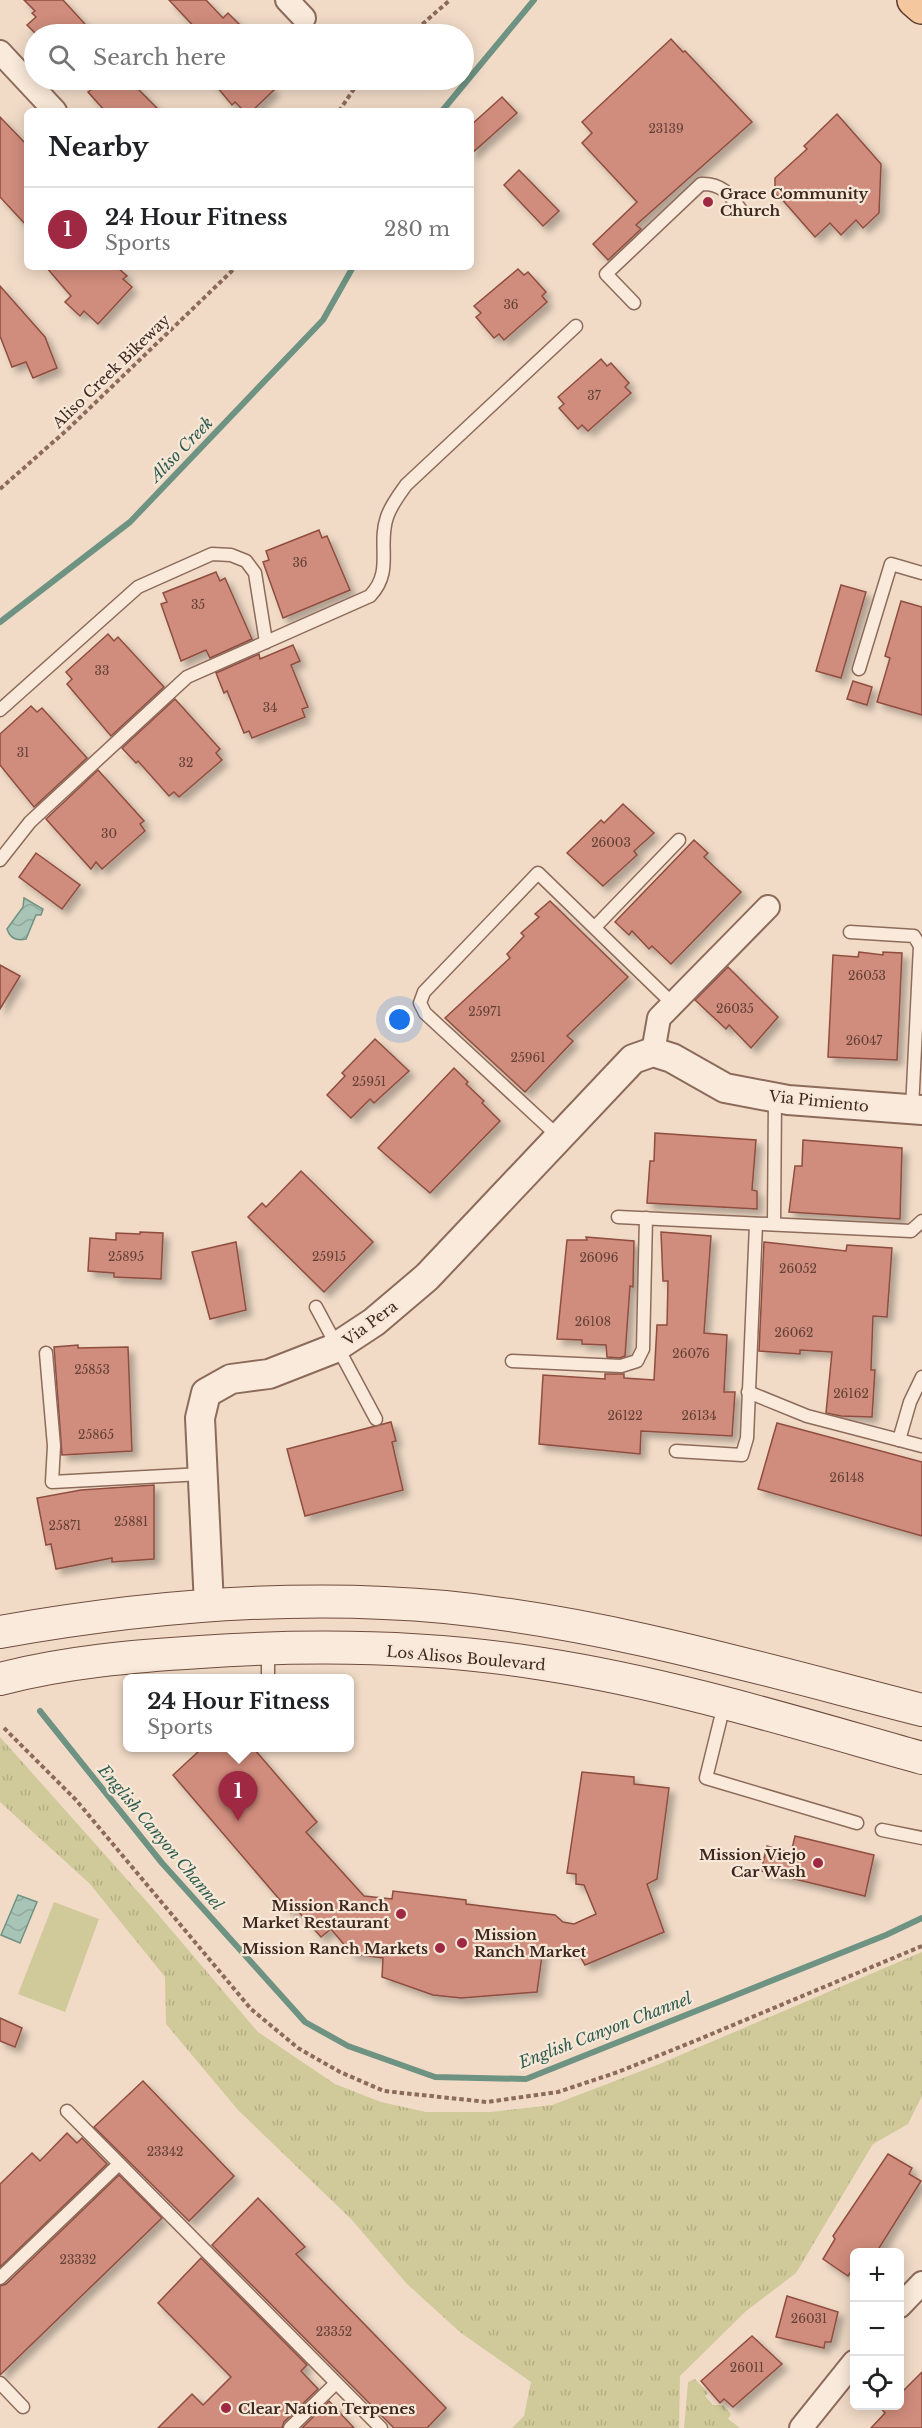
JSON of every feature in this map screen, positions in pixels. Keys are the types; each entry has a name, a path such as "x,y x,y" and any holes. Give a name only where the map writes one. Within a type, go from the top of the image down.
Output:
{"main road":[{"path":"914,0 922,7"},
{"path":"0,1632 105,1615 209,1605 338,1603 444,1607 639,1638 922,1710"},
{"path":"209,1605 230,1623 274,1636 276,1658"},
{"path":"34,1670 54,1653 84,1645 178,1634 194,1625 209,1605"},
{"name":"Los Alisos Boulevard","path":"0,1679 34,1670 177,1653 276,1658 409,1651 515,1660 635,1681 922,1758"}],"street":[{"path":"287,0 304,18"},
{"path":"0,52 24,78"},
{"path":"35,90 52,108"},
{"path":"653,1052 659,1018 768,907"},
{"name":"Via Pera","path":"209,1605 200,1418 206,1393 231,1379 269,1374 338,1347 374,1322 427,1277 633,1059 653,1052"},
{"name":"Via Pimiento","path":"653,1052 672,1058 725,1088 775,1098 917,1109"},
{"path":"904,2302 922,2283"},
{"path":"801,2428 850,2368"}],"lane":[{"path":"634,303 606,274 701,184 716,185 726,190 741,210"},
{"path":"0,860 30,822 187,677 370,596 381,582 384,573 386,518 406,485 576,326"},
{"path":"0,710 138,587 212,554 231,555 246,561 255,573 266,642"},
{"path":"859,669 891,564 922,573"},
{"path":"595,927 679,840"},
{"path":"559,1137 425,1012 420,1003 424,992 538,873 673,1004"},
{"path":"850,932 914,936 920,946 917,1109"},
{"path":"774,1224 775,1098"},
{"path":"618,1217 911,1231 922,1221"},
{"path":"512,1361 621,1366 637,1361 643,1349 646,1218"},
{"path":"676,1451 742,1455 747,1438 756,1224"},
{"path":"316,1307 376,1419"},
{"path":"46,1353 54,1446 52,1482 202,1474"},
{"path":"898,1440 910,1402 922,1377"},
{"path":"748,1392 807,1416 922,1446"},
{"path":"725,1704 706,1778 857,1823"},
{"path":"882,1830 922,1838"},
{"path":"67,2111 381,2428"},
{"path":"0,2278 119,2164"},
{"path":"0,2383 23,2407"},
{"path":"290,2428 336,2383"}],"path":[{"path":"422,24 450,0"},
{"path":"341,108 353,90"},
{"name":"Aliso Creek Bikeway","path":"0,489 68,429 233,270"},
{"path":"4,1728 76,1800 251,2010 298,2048 340,2072 384,2091 487,2102 558,2092 618,2072 922,1946"}],"green space":[{"path":"0,1737 156,1912 258,2032 335,2084 381,2102 426,2112 491,2112 552,2105 657,2065 922,1952 922,2096 908,2124 873,2144 796,2273 745,2312 680,2376 679,2428 512,2428 524,2416 531,2382 461,2333 407,2284 351,2219 238,2110 166,2024 165,1977 90,1884 0,1802"},
{"path":"54,1902 99,1919 65,2012 18,1994"},
{"path":"695,2379 708,2393 705,2396 713,2405 723,2405 731,2414 728,2419 740,2428 684,2428 688,2382"}],"water":[{"path":"24,898 43,909 41,915 36,915 26,939 17,939 10,935 7,929 23,907"},
{"path":"18,1895 37,1902 20,1943 1,1935"}],"building":[{"path":"24,0 63,0 85,24 28,24 36,17 32,13 35,11"},
{"path":"169,0 206,0 223,18 228,13 239,24 192,24"},
{"path":"671,39 752,122 636,225 641,229 608,260 593,244 637,202 582,143 592,133 582,122"},
{"path":"91,90 139,90 157,108 102,108 88,92"},
{"path":"219,90 274,90 255,108 241,108 235,102 232,105"},
{"path":"502,97 517,113 474,151 474,122"},
{"path":"837,114 881,164 879,213 863,228 856,220 841,235 830,223 815,237 779,196 775,195 775,178 807,149 804,146"},
{"path":"0,117 24,142 24,223 0,197"},
{"path":"519,170 559,211 543,226 504,185"},
{"path":"518,269 524,275 528,272 546,292 542,296 547,302 504,340 499,334 494,338 476,317 481,313 474,306"},
{"path":"49,270 120,270 127,276 123,279 132,287 98,324 84,311 80,316 65,302 71,296"},
{"path":"0,286 45,337 57,368 33,378 26,362 12,367 0,336"},
{"path":"601,359 607,366 611,363 629,383 625,387 631,393 588,431 582,425 578,429 559,408 564,404 558,397"},
{"path":"319,530 322,538 327,536 350,590 283,618 263,562 269,560 266,551"},
{"path":"216,572 220,581 225,578 252,639 210,658 206,650 181,661 161,604 167,602 163,593"},
{"path":"841,585 866,592 841,678 816,671"},
{"path":"901,601 922,607 922,715 877,702 890,658 885,656"},
{"path":"108,634 114,641 118,637 164,687 111,736 67,684 72,679 66,672"},
{"path":"293,645 300,661 291,665 308,707 302,709 305,717 252,738 249,731 244,733 227,691 224,693 216,673 259,654 260,659"},
{"path":"853,681 872,687 867,705 847,699"},
{"path":"175,699 220,749 216,753 222,760 179,797 174,792 169,796 138,761 136,763 122,748"},
{"path":"31,706 37,712 42,708 87,758 34,807 0,765 0,734"},
{"path":"98,770 144,821 140,824 145,831 102,869 96,862 91,869 46,819"},
{"path":"623,804 654,833 634,851 637,855 603,886 567,853 601,820 604,823"},
{"path":"694,840 708,853 704,857 741,892 671,964 652,946 649,949 632,931 629,935 615,922"},
{"path":"36,853 80,885 62,909 19,877"},
{"path":"550,901 628,977 567,1036 573,1041 525,1092 445,1018 510,958 507,954 524,936 521,933 539,917 535,914"},
{"path":"859,952 883,955 883,952 902,953 897,1060 828,1057 833,955 858,957"},
{"path":"0,965 20,976 0,1009"},
{"path":"728,967 778,1017 751,1048 729,1025 726,1029 695,1000"},
{"path":"375,1039 409,1071 374,1103 370,1099 351,1118 327,1095 345,1076 342,1073"},
{"path":"454,1068 500,1121 430,1193 378,1148"},
{"path":"655,1133 756,1140 752,1190 757,1191 757,1209 647,1203 650,1161 654,1161"},
{"path":"803,1140 902,1148 900,1219 789,1212 795,1166 802,1166"},
{"path":"301,1171 373,1242 324,1292 248,1217 262,1203 266,1207"},
{"path":"140,1232 163,1233 161,1279 114,1277 114,1273 88,1271 90,1238 116,1240 116,1233 140,1234"},
{"path":"661,1232 711,1236 704,1333 727,1335 724,1392 735,1392 732,1436 641,1431 640,1454 539,1444 543,1375 605,1379 605,1374 624,1374 624,1378 654,1380 657,1325 667,1325 668,1281 663,1281"},
{"path":"586,1237 634,1241 633,1287 630,1286 625,1356 620,1358 607,1357 606,1345 582,1344 582,1340 557,1339 567,1240 587,1240"},
{"path":"236,1242 246,1310 210,1319 192,1252"},
{"path":"764,1242 846,1251 847,1245 892,1248 887,1317 873,1316 871,1370 875,1370 872,1417 826,1413 832,1352 800,1350 800,1354 759,1351"},
{"path":"78,1345 78,1348 128,1347 132,1451 62,1455 54,1347"},
{"path":"391,1422 396,1441 392,1442 403,1490 305,1516 287,1449"},
{"path":"777,1423 922,1462 922,1536 758,1489"},
{"path":"154,1485 154,1559 112,1562 112,1558 56,1569 51,1544 46,1545 37,1498 81,1490"},
{"path":"198,1752 257,1752 317,1822 306,1832 364,1896 392,1899 393,1891 466,1900 466,1904 555,1915 563,1922 574,1924 596,1914 584,1885 576,1884 576,1874 567,1873 582,1772 634,1777 634,1784 669,1788 657,1879 647,1884 664,1932 585,1965 577,1951 543,1948 537,1992 461,1998 433,1995 382,1977 383,1958 352,1954 331,1929 321,1937 296,1909 291,1913 173,1775"},
{"name":"Mission Viejo Car Wash","path":"795,1836 874,1855 865,1896 761,1871 767,1846 791,1853"},
{"path":"0,2018 22,2028 15,2047 0,2041"},
{"path":"143,2081 234,2176 189,2221 94,2127"},
{"path":"67,2133 77,2143 82,2138 107,2164 0,2267 0,2184 32,2153 40,2161"},
{"path":"888,2154 912,2168 909,2174 921,2181 879,2248 850,2248 848,2276 823,2259 835,2239 833,2236"},
{"path":"119,2175 162,2218 0,2375 0,2286 6,2284"},
{"path":"258,2198 305,2247 296,2254 446,2408 427,2428 394,2428 212,2245"},
{"path":"201,2258 307,2365 301,2371 318,2389 284,2422 282,2428 158,2428 192,2394 203,2405 231,2377 158,2303"},
{"path":"787,2296 838,2312 831,2342 825,2342 824,2348 776,2337"},
{"path":"752,2336 782,2364 733,2407 724,2399 720,2403 701,2381"},
{"path":"922,2372 922,2428 871,2428 885,2413 882,2410 904,2410 904,2390"},
{"path":"329,2401 354,2428 302,2428"}],"waterway":[{"name":"Aliso Creek","path":"474,72 534,0"},
{"name":"Aliso Creek","path":"444,108 459,90"},
{"name":"Aliso Creek","path":"0,622 130,522 323,320 351,270"},
{"name":"English Canyon Channel","path":"40,1711 162,1863 305,2022 348,2046 435,2077 526,2079 886,1935 922,1918"}],"place":[{"name":"Grace Community Church","path":"708,202"},
{"name":"24 Hour Fitness","path":"238,1821"},
{"name":"Mission Viejo Car Wash","path":"818,1863"},
{"name":"Mission Ranch Market Restaurant","path":"401,1914"},
{"name":"Mission Ranch Market","path":"462,1943"},
{"name":"Mission Ranch Markets","path":"440,1948"},
{"name":"Clear Nation Terpenes","path":"226,2408"}]}
